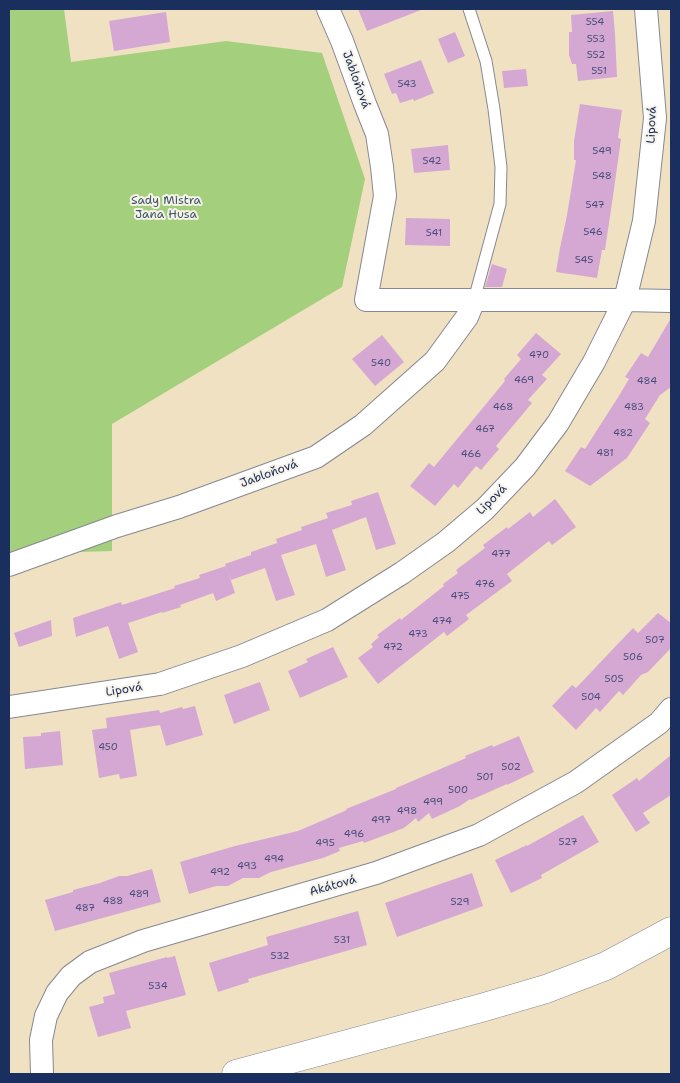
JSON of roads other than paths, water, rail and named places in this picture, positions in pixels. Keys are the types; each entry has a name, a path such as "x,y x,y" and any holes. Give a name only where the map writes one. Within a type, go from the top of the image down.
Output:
{"street":[{"name":"Jabloňová","path":"9,565 117,526 179,507 316,456 363,425 435,361 467,317 474,300 366,300 385,196 381,158 377,134 328,9"},
{"name":"Lipová","path":"9,707 160,684 242,656 327,620 402,573 446,542 485,509 525,466 563,415 594,362 625,300 644,221 655,118 646,9"},
{"path":"474,300 671,301"},
{"name":"Akátová","path":"42,1074 41,1040 46,1016 57,993 70,976 90,962 143,941 376,873 479,835 576,782 659,723 671,709"},
{"path":"236,1074 546,989 606,966 671,931"}],"lane":[{"path":"470,9 486,61 501,167 500,204 474,300"}],"park label":[{"name":"Sady Mistra Jana Husa","path":"166,208"}]}
